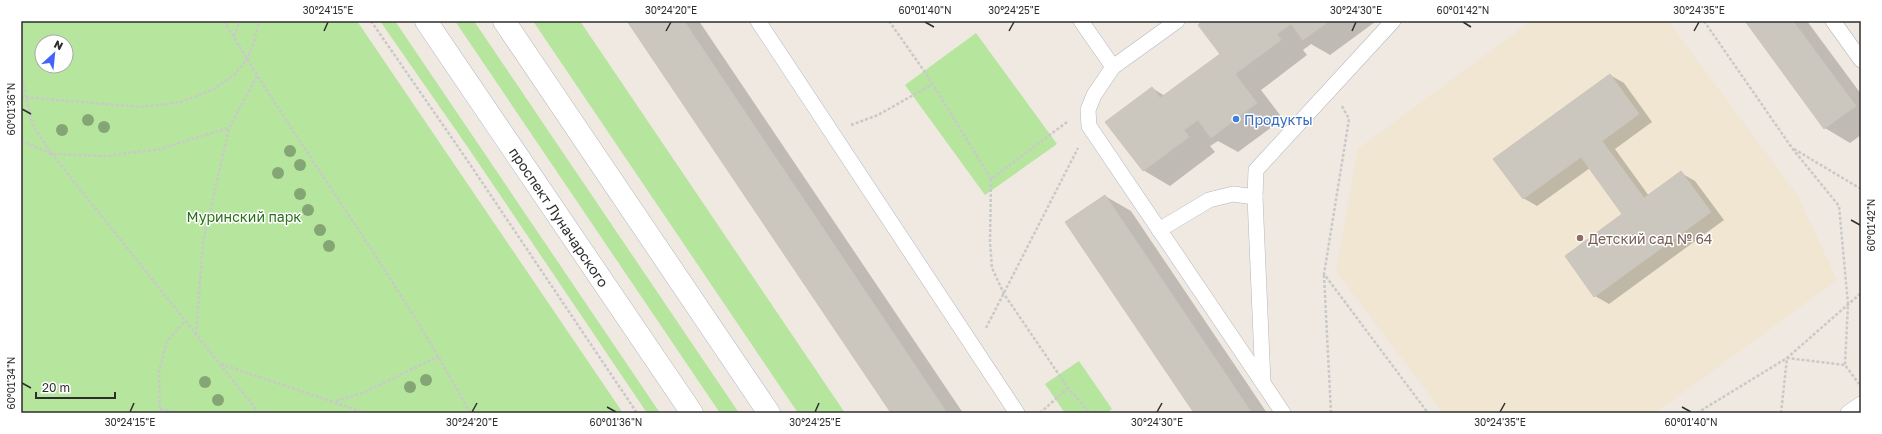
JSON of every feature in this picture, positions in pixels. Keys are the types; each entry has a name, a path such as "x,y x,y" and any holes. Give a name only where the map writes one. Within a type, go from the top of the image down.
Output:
{"main road":[{"name":"проспект Луначарского","path":"426,21 692,413"},
{"path":"504,21 769,413"}],"lane":[{"path":"758,21 1017,413"},
{"path":"1081,21 1113,67"},
{"path":"1177,21 1113,67 1094,95 1088,110 1089,126 1283,413"},
{"path":"1263,383 1255,197 1256,170 1393,21"},
{"path":"1833,21 1861,60"},
{"path":"1159,230 1209,200 1232,194 1255,197"},
{"path":"1848,413 1861,404"}],"path":[{"path":"224,21 246,59 439,356 470,413"},
{"path":"234,37 240,21"},
{"path":"21,97 142,107 181,102 216,88 235,74 246,59 254,42 259,21"},
{"path":"371,21 463,154 637,413"},
{"path":"889,21 933,84 991,179 990,243 992,268 1004,294 1068,388 1090,413"},
{"path":"1704,21 1792,148 1838,206 1848,304 1845,365 1861,387"},
{"path":"21,74 25,98 33,126 52,154 196,334 221,363 259,413"},
{"path":"196,334 202,242 228,128 257,76"},
{"path":"832,132 878,115 933,84"},
{"path":"1331,413 1324,274 1349,119 1332,88"},
{"path":"991,179 1073,118 1088,110"},
{"path":"975,349 1089,126"},
{"path":"21,141 52,154 106,156 160,148 228,128"},
{"path":"1792,148 1861,188"},
{"path":"1324,274 1428,413"},
{"path":"1697,413 1786,358 1861,293"},
{"path":"179,413 160,411 159,372 167,340 186,321"},
{"path":"336,402 365,392 439,356"},
{"path":"1786,358 1845,365"},
{"path":"1781,413 1786,358"},
{"path":"221,363 366,413"},
{"path":"1040,413 1068,388"}],"shaded area":[{"name":"Детский сад № 64","path":"1531,21 1668,21 1798,196 1837,280 1655,413 1443,413 1336,271 1358,149"}],"green space":[{"name":"Муринский парк","path":"21,21 357,21 623,413 21,413"},
{"path":"380,21 395,21 660,413 647,413 469,149"},
{"path":"455,21 474,21 739,413 720,413"},
{"path":"533,21 580,21 845,413 798,413"},
{"path":"976,33 1057,144 985,195 905,85"},
{"path":"1079,361 1112,409 1107,413 1065,413 1045,384"}],"building":[{"path":"627,21 684,21 947,413 891,413"},
{"path":"1202,21 1329,21 1303,40 1291,24 1277,34 1281,40 1235,74 1257,103 1211,138 1198,120 1184,130 1189,137 1143,171 1105,122 1152,87 1160,98 1220,54 1198,25"},
{"path":"1745,21 1793,21 1856,106 1824,129"},
{"path":"1610,74 1639,114 1602,141 1644,198 1681,171 1711,212 1594,297 1565,256 1622,214 1581,157 1523,199 1493,159"},
{"path":"1105,195 1252,413 1194,413 1065,222"}],"place":[{"name":"Продукты","path":"1236,119"},
{"name":"Детский сад № 64","path":"1580,238"}]}
